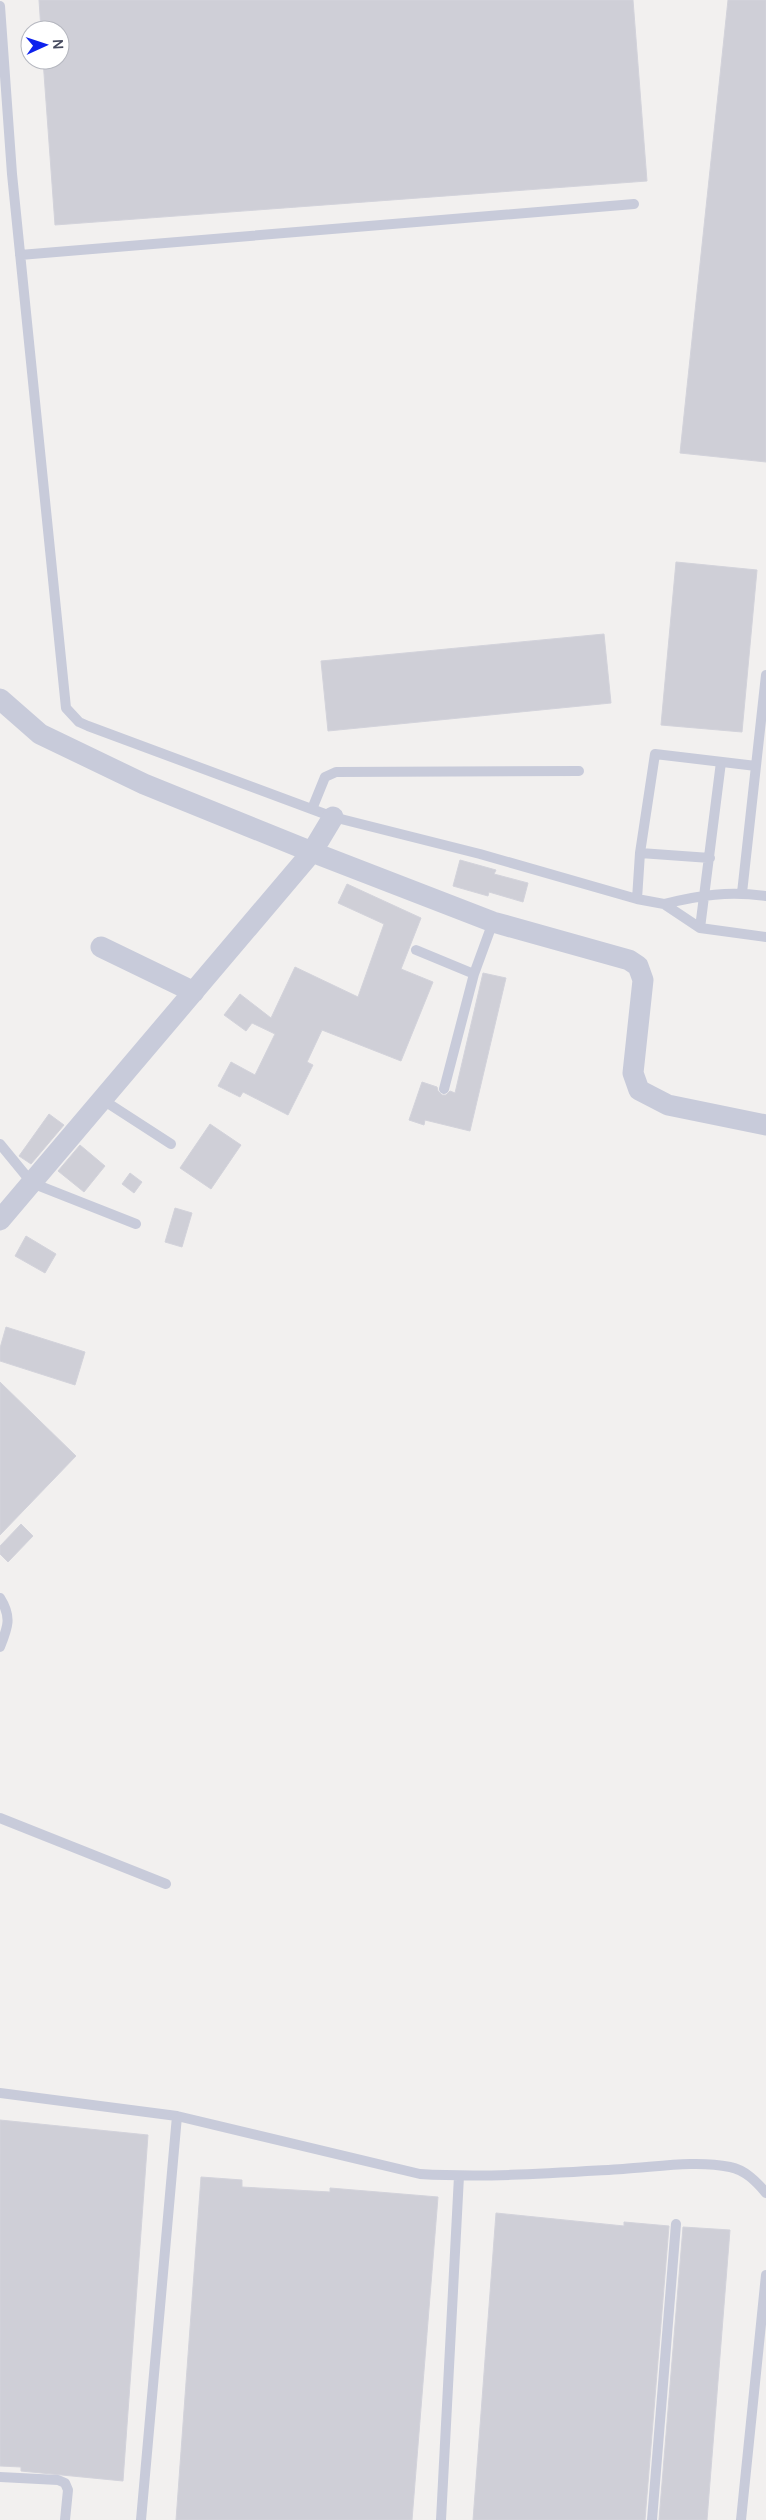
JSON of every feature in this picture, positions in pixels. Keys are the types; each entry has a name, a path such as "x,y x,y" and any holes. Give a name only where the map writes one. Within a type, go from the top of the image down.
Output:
{"street":[{"path":"0,699 40,734 144,784 493,922 629,960 638,966 643,980 633,1073 639,1090 668,1105 766,1126"},
{"path":"0,1220 312,852 333,817"},
{"path":"101,947 194,992"}],"lane":[{"path":"0,6 12,174 66,708 79,722 88,726 333,817 480,854 637,899 664,904 700,928 766,937"},
{"path":"0,170 12,174"},
{"path":"20,255 634,204"},
{"path":"742,893 766,675"},
{"path":"637,899 640,853 655,754 756,766"},
{"path":"700,928 721,762"},
{"path":"312,809 326,777 336,772 579,771"},
{"path":"640,853 710,858"},
{"path":"664,904 704,894 742,893 766,896"},
{"path":"444,1089 474,974 493,922"},
{"path":"416,950 474,974"},
{"path":"102,1100 171,1144"},
{"path":"0,1144 32,1183 136,1224"},
{"path":"0,1598 8,1612 7,1630 0,1647"},
{"path":"0,1818 166,1884"},
{"path":"0,2093 178,2116 420,2174 459,2176 535,2174 698,2165 731,2167 754,2179 766,2193"},
{"path":"141,2520 178,2116"},
{"path":"441,2520 459,2176"},
{"path":"652,2520 676,2224"},
{"path":"741,2520 766,2275"},
{"path":"0,2477 58,2480 65,2483 68,2490 65,2520"}],"building":[{"path":"39,0 633,0 647,181 55,225 44,70 70,70 70,20 40,20"},
{"path":"728,0 766,0 766,462 680,453"},
{"path":"676,562 757,570 742,732 661,725"},
{"path":"604,634 611,703 328,731 321,661"},
{"path":"460,860 496,870 494,874 528,883 523,902 489,892 488,896 453,886"},
{"path":"347,884 421,918 401,969 433,982 401,1061 322,1030 307,1062 313,1065 288,1115 243,1092 240,1097 218,1086 231,1062 255,1075 275,1034 252,1023 246,1031 224,1015 240,994 271,1018 295,967 358,997 384,924 338,903"},
{"path":"483,973 506,978 470,1131 425,1120 424,1125 409,1120 422,1082 437,1087 442,1095 446,1095 450,1091 455,1093"},
{"path":"49,1114 64,1125 31,1164 19,1156"},
{"path":"210,1124 241,1145 211,1189 180,1168"},
{"path":"80,1145 105,1166 84,1192 58,1171"},
{"path":"130,1173 142,1182 134,1193 122,1184"},
{"path":"175,1208 192,1213 182,1247 165,1242"},
{"path":"26,1236 56,1254 45,1273 15,1256"},
{"path":"6,1327 85,1352 75,1385 0,1361 0,1348"},
{"path":"0,1382 76,1456 0,1535"},
{"path":"21,1524 33,1536 8,1562 0,1554 0,1546"},
{"path":"0,2120 148,2135 123,2481 21,2471 21,2467 0,2466"},
{"path":"201,2177 242,2180 242,2187 330,2192 330,2188 438,2197 412,2520 176,2520"},
{"path":"496,2213 624,2226 624,2222 669,2226 645,2520 473,2520"},
{"path":"683,2227 730,2230 707,2520 659,2520"}]}
